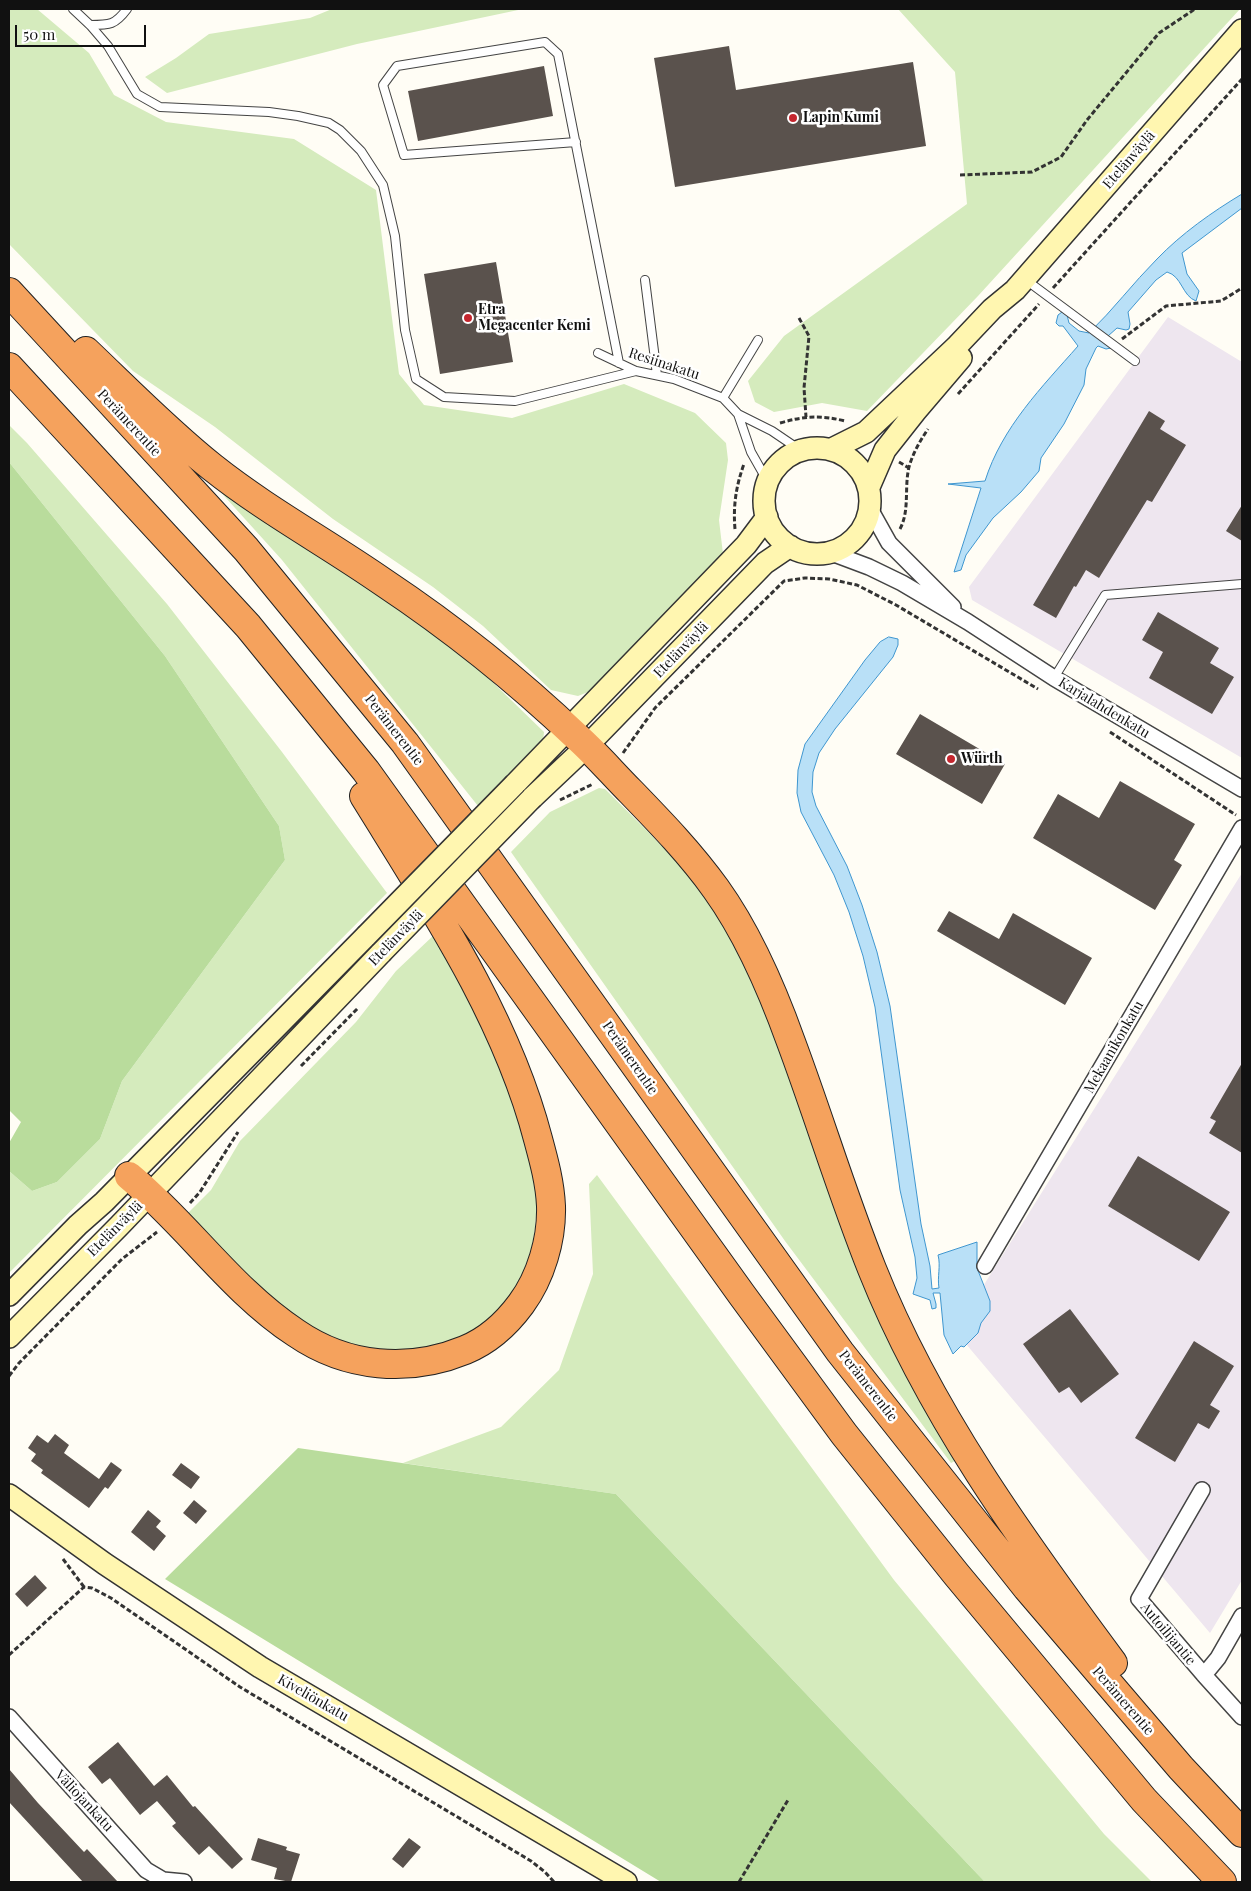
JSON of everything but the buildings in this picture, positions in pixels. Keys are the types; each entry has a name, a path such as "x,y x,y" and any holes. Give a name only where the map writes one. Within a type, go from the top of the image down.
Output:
{"highway":[{"path":"9,291 43,309 136,399 212,467 306,533 384,582 497,666 578,737 676,839 716,889 740,928 774,996 870,1266 902,1335 942,1413 997,1500 1061,1593 1123,1677 1127,1706"},
{"name":"Perämerentie","path":"9,291 246,549 406,742 840,1352 1027,1588 1181,1768 1242,1833"},
{"path":"9,367 248,626 366,771 844,1434 956,1574 1144,1800 1222,1882"},
{"path":"129,1176 150,1194 227,1274 265,1310 297,1334 322,1348 347,1358 371,1363 400,1364 427,1362 451,1356 474,1346 493,1333 513,1314 529,1292 542,1263 548,1236 551,1207 548,1178 532,1116 516,1072 490,1014 448,934 354,781 279,684 248,626"}],"main road":[{"name":"Etelänväylä","path":"869,487 885,450 915,412 997,318 1020,284 1242,30"},
{"name":"Etelänväylä","path":"832,449 866,432 956,347 992,308 1020,284"},
{"path":"832,449 855,463 864,474 869,487 870,509 863,529 848,544 829,552 809,553 790,546 775,534 766,517 764,499 768,482 780,462 800,450 832,449"},
{"name":"Etelänväylä","path":"9,1336 150,1194 532,798 578,737 746,545 766,517"},
{"name":"Etelänväylä","path":"9,1295 129,1176 515,784 578,737 765,563 790,546"},
{"name":"Kiveliönkatu","path":"9,1495 108,1567 260,1667 613,1879"}],"street":[{"name":"Karjalahdenkatu","path":"870,509 889,543 968,622"},
{"name":"Karjalahdenkatu","path":"829,552 869,567 902,583 968,622 1054,678 1242,789"},
{"name":"Mekaanikonkatu","path":"985,1266 1242,828"},
{"name":"Autoilijantie","path":"1202,1490 1139,1599 1242,1717"},
{"path":"1204,1675 1218,1658 1242,1616"},
{"name":"Väliojankatu","path":"9,1717 78,1796 120,1840 137,1862 162,1881"},
{"path":"162,1881 184,1882"}],"lane":[{"path":"72,9 90,25 108,46 137,94 160,107 269,112 298,116 329,123 340,130 361,151 383,184 396,236 405,330 416,379 444,397 515,402 636,371"},
{"path":"90,25 107,25 116,22 127,9"},
{"path":"576,142 404,155 383,85 397,66 545,42 558,54 576,142 619,363"},
{"path":"645,280 656,375"},
{"path":"1020,284 1114,345 1135,361"},
{"path":"723,398 758,340"},
{"name":"Resiinakatu","path":"598,353 636,371 674,379 723,398 738,414 772,431 800,450"},
{"name":"Resiinakatu","path":"738,414 751,452 768,482"},
{"path":"1054,678 1105,595 1242,584"}],"path":[{"path":"960,175 1032,172 1061,158 1087,120 1159,32 1195,9"},
{"path":"1114,345 1166,306 1221,301 1242,288"},
{"path":"799,318 808,336 804,388 806,417"},
{"path":"779,424 806,417 832,418 849,422"},
{"path":"735,531 733,511 736,487 746,457"},
{"path":"895,460 909,468"},
{"path":"618,758 655,708 784,581 805,578 829,579 857,585 896,604 1046,694"},
{"path":"1109,731 1242,818"},
{"path":"552,803 588,787 599,779"},
{"path":"297,1071 362,1003"},
{"path":"9,1376 19,1363 122,1259 173,1218 200,1192 241,1127"},
{"path":"9,1656 84,1587 92,1588 111,1598 240,1687 531,1861 554,1882"},
{"path":"739,1882 788,1800"}],"shaded area":[{"path":"1168,317 1242,362 1242,758 972,600 969,587"},
{"path":"1242,873 1242,1580 1210,1633 955,1331"}],"green space":[{"path":"9,9 37,9 89,53 114,95 166,122 294,139 376,190 399,374 424,405 512,418 624,384 695,413 726,443 728,460 719,520 723,554 593,690 578,696 551,690 483,626 433,587 333,519 215,427 133,371 9,244"},
{"path":"332,9 523,9 357,44 167,93 145,77 176,58 209,34 310,18"},
{"path":"898,9 1240,9 978,296 867,411 822,403 774,412 755,402 748,381 784,336 967,204 955,72"},
{"path":"9,425 27,443 167,604 282,752 387,893 9,1273 9,1171 32,1191 57,1182 100,1139 122,1081 285,860 279,826 165,656 9,462"},
{"path":"9,462 165,656 279,826 285,860 122,1081 100,1139 57,1182 32,1191 9,1171 9,1143 21,1122 9,1110"},
{"path":"198,467 267,523 379,593 475,665 544,732 543,742 478,806 282,560"},
{"path":"599,788 605,789 685,872 714,909 737,948 775,1032 855,1255 883,1327 912,1385 957,1460 951,1463 785,1241 511,852 550,812"},
{"path":"435,934 499,1063 519,1117 535,1179 536,1212 534,1237 524,1269 513,1290 499,1309 482,1325 462,1337 441,1346 417,1350 392,1351 368,1348 352,1345 328,1336 288,1311 252,1282 186,1215 211,1190 240,1141 356,1022 396,971"},
{"path":"597,1175 894,1580 1104,1834 1152,1882 985,1882 616,1494 403,1463 501,1427 559,1370 593,1274 589,1184"},
{"path":"298,1448 616,1494 985,1882 661,1882 165,1579"}],"water":[{"path":"1242,194 1242,208 1182,253 1187,274 1199,291 1196,301 1188,295 1172,274 1167,272 1156,280 1128,312 1129,329 1117,328 1108,336 1111,348 1106,349 1098,346 1096,348 1086,369 1084,385 1064,424 1041,458 1039,471 1021,492 993,518 966,555 961,570 954,572 981,488 948,484 985,481 992,461 1012,425 1037,392 1078,346 1063,326 1059,326 1056,323 1058,315 1062,312 1067,315 1069,323 1079,331 1089,333 1166,250 1197,224"},
{"path":"889,637 898,639 898,645 893,657 835,729 819,753 813,772 812,792 816,806 847,866 877,952 890,1006 932,1289 939,1288 938,1255 977,1242 977,1268 990,1301 990,1311 981,1323 978,1333 964,1347 961,1346 953,1354 944,1335 940,1293 933,1293 936,1308 932,1309 930,1300 913,1294 917,1278 915,1257 900,1190 875,1007 863,956 849,912 834,875 801,812 797,793 798,770 805,744 865,660 880,642"}],"place":[{"name":"Lapin Kumi","path":"793,118"},
{"name":"Etra Megacenter Kemi","path":"468,318"},
{"name":"Würth","path":"951,759"}]}
